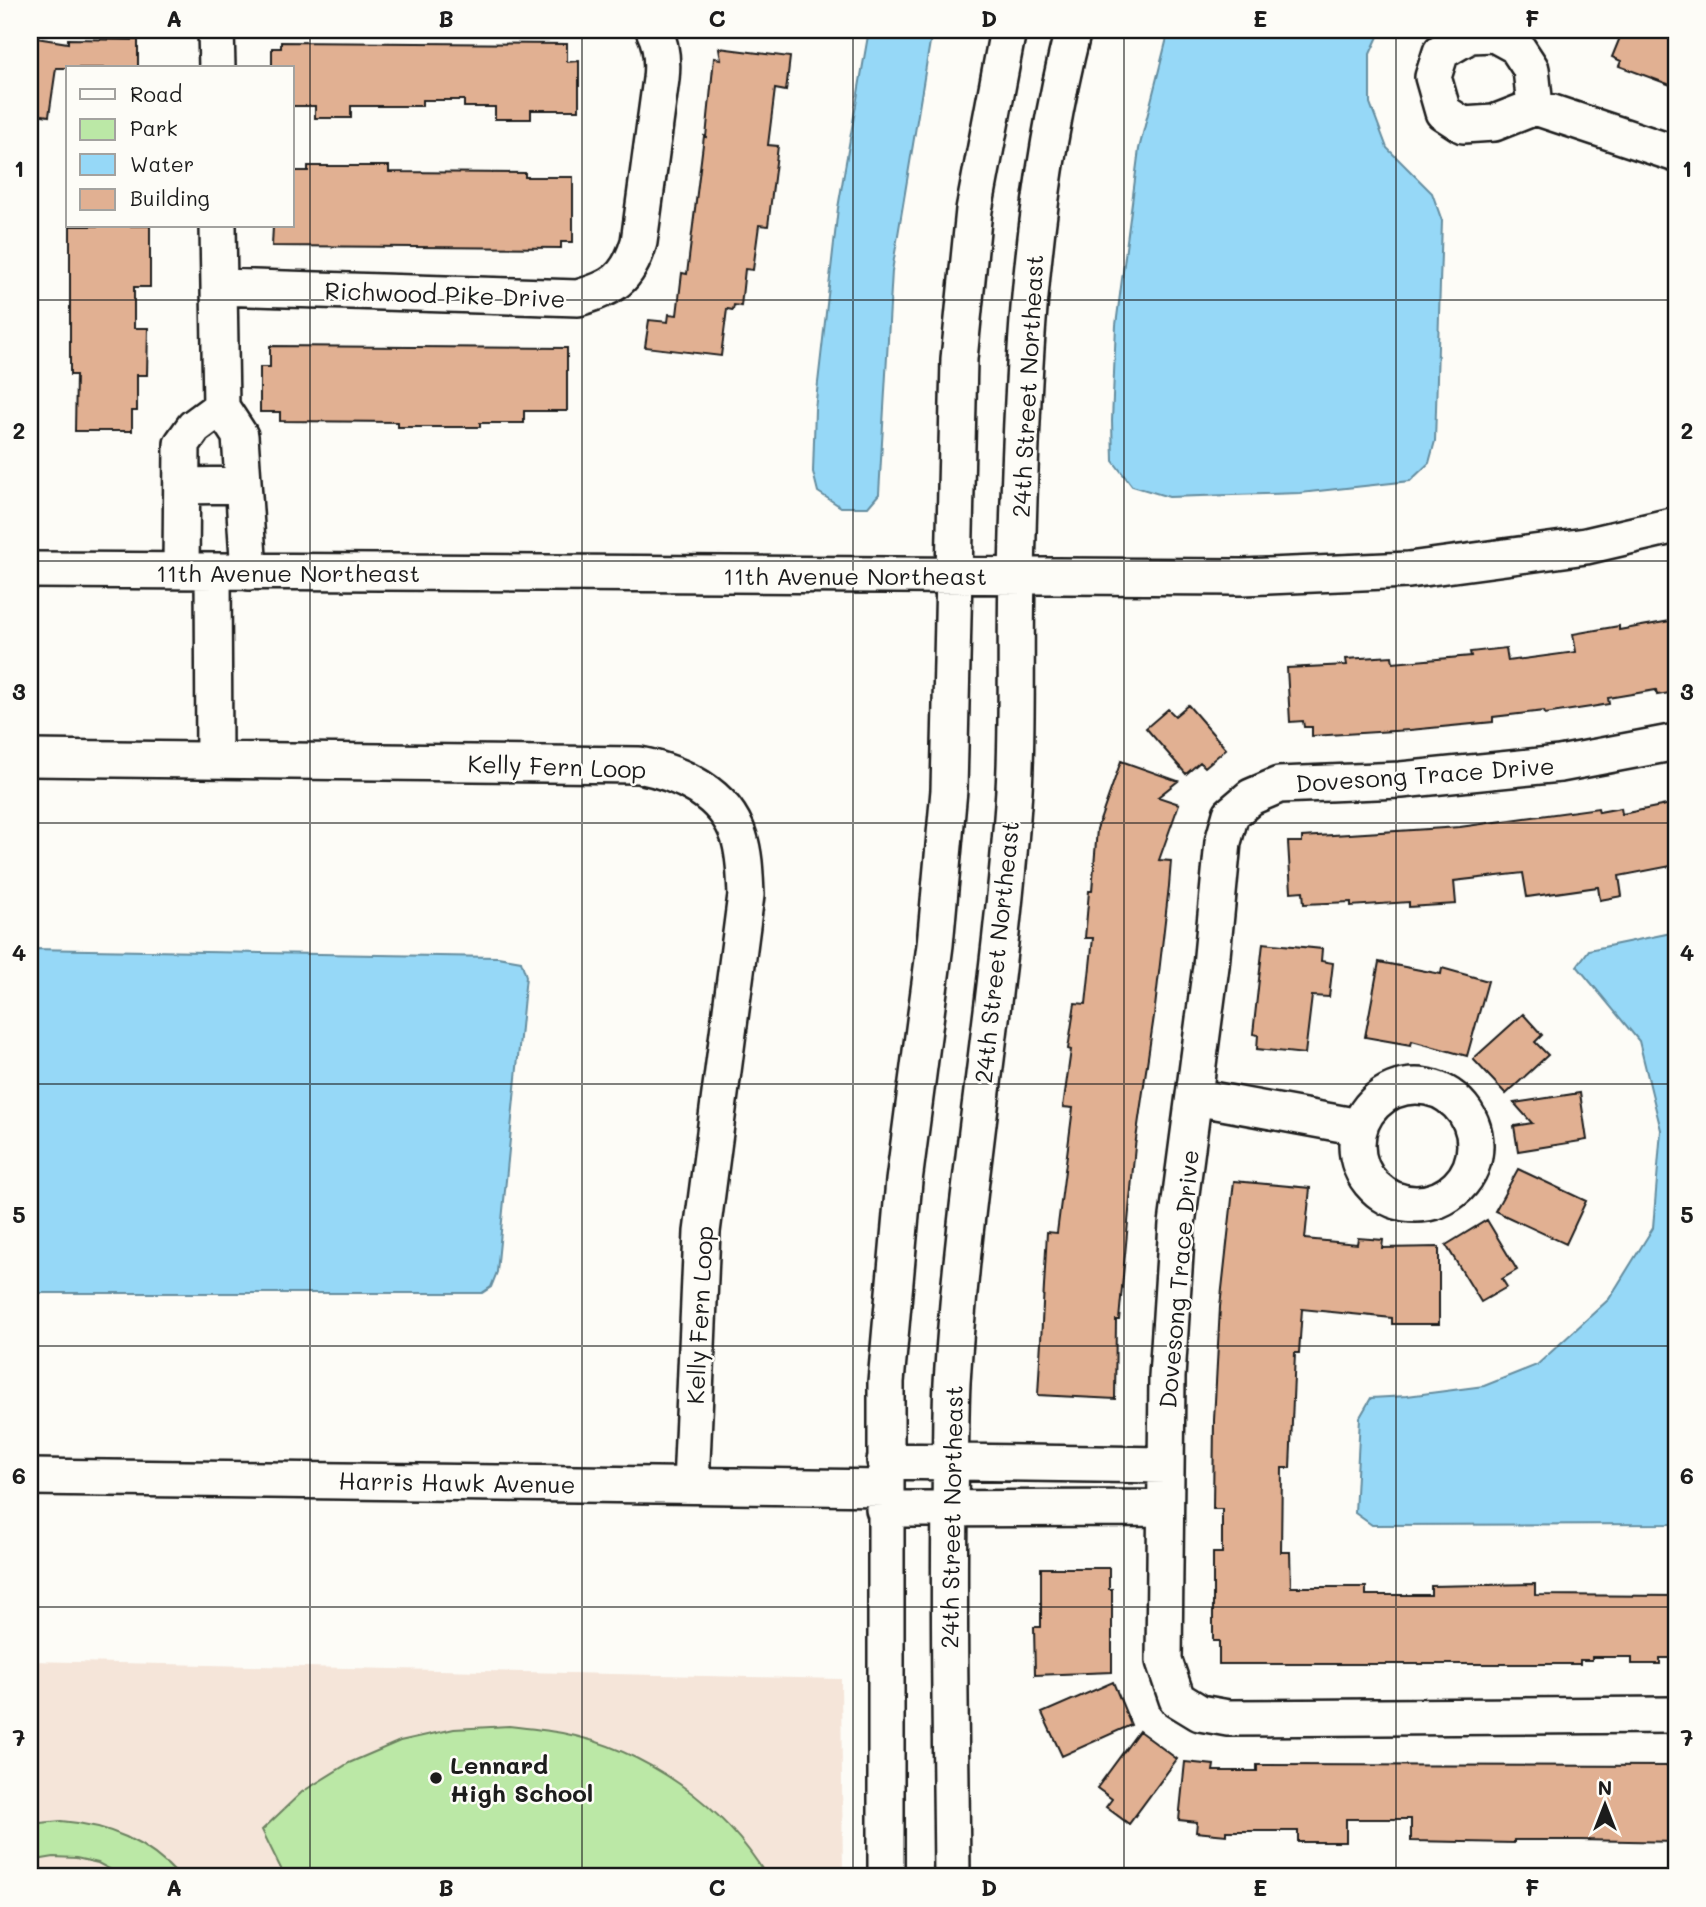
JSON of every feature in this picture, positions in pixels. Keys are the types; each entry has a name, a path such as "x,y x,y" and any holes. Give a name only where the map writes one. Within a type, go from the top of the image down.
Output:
{"street":[{"path":"216,30 217,66"},
{"name":"Richwood Pike Drive","path":"219,287 578,298 600,292 614,284 626,273 639,242 663,57 660,41 654,30"},
{"path":"886,1877 886,1382 904,1181 935,945 948,790 959,359 972,224 1008,30"},
{"name":"24th Street Northeast","path":"951,1877 952,1386 969,1189 999,957 1014,787 1023,371 1038,211 1060,82 1073,30"},
{"path":"1535,107 1676,154"},
{"path":"218,228 221,407 240,436 250,572"},
{"path":"214,760 197,571 182,486 182,444 194,427 221,407"},
{"path":"182,486 243,485"},
{"name":"11th Avenue Northeast","path":"30,570 1244,577 1409,570 1586,546 1676,526"},
{"name":"Dovesong Trace Drive","path":"1676,742 1560,764 1402,780 1279,785 1251,797 1231,814 1223,842 1211,966 1177,1224 1167,1377 1164,1661 1177,1699 1200,1713 1228,1717 1676,1715"},
{"name":"Kelly Fern Loop","path":"30,758 639,765 666,770 693,782 721,806 738,835 744,862 746,895 702,1232 691,1485"},
{"path":"1195,1097 1359,1128"},
{"path":"885,1486 950,1462 1165,1465"},
{"name":"Harris Hawk Avenue","path":"30,1477 885,1486"},
{"path":"885,1486 950,1508 1165,1508"}],"shaded area":[{"name":"Lennard High School","path":"30,1661 841,1679 843,1877 30,1877"}],"green space":[{"path":"509,1726 562,1733 593,1741 652,1767 680,1784 728,1826 767,1877 285,1877 262,1830 302,1792 349,1763 400,1741 454,1729"},
{"path":"61,1821 95,1826 126,1837 154,1854 180,1877 124,1877 98,1863 76,1858 54,1857 30,1861 30,1824"}],"water":[{"path":"869,30 932,30 892,271 879,494 868,507 841,507 818,492 813,472 815,409 838,208"},
{"path":"1169,30 1381,30 1370,54 1370,103 1387,148 1432,193 1442,221 1435,441 1429,463 1410,481 1300,493 1169,497 1132,486 1113,461 1116,325 1139,149"},
{"path":"1676,932 1676,1524 1372,1525 1355,1513 1360,1417 1371,1398 1484,1386 1537,1365 1609,1299 1653,1228 1661,1130 1639,1041 1577,966 1589,950"},
{"path":"30,949 498,957 521,961 526,976 497,1272 491,1287 482,1293 30,1293"}],"building":[{"path":"1623,30 1676,30 1676,87 1619,66 1621,61 1612,57"},
{"path":"30,37 68,43 68,39 138,40 138,66 56,68 49,116 30,113"},
{"path":"281,42 567,44 567,62 579,61 579,110 531,110 531,119 495,119 495,107 464,107 464,100 422,100 422,106 351,106 351,118 315,118 315,106 294,106 294,66 272,66 272,48 281,48"},
{"path":"719,48 790,57 786,91 775,89 768,145 778,146 768,226 759,225 753,270 745,269 741,306 734,305 733,310 727,309 721,356 645,347 649,320 668,322 669,314 677,315 682,273 687,274 714,58 721,59"},
{"path":"308,166 389,166 389,172 525,173 525,177 573,177 573,242 561,242 561,248 272,246 273,228 294,228 294,171 308,171"},
{"path":"70,228 150,228 150,287 134,287 134,328 148,328 147,375 137,375 137,411 132,411 132,431 75,431 76,375 70,375"},
{"path":"270,346 567,348 567,411 524,411 524,423 480,423 480,427 398,427 398,422 280,421 280,412 260,412 260,367 270,367"},
{"path":"1676,620 1676,692 1657,695 1656,690 1608,698 1609,704 1591,707 1545,714 1544,711 1493,717 1493,722 1410,730 1312,736 1312,727 1304,727 1303,721 1290,722 1287,668 1347,665 1346,659 1392,656 1393,663 1471,656 1470,652 1506,648 1508,661 1576,652 1573,634 1619,626 1619,630"},
{"path":"1188,705 1226,749 1205,767 1200,762 1186,774 1146,728 1168,709 1175,716"},
{"path":"1121,761 1178,781 1158,797 1179,804 1159,860 1171,861 1169,886 1135,1146 1119,1320 1116,1320 1115,1399 1038,1395 1047,1232 1057,1233 1073,1108 1063,1107 1071,1050 1068,1049 1075,1003 1086,1004 1093,938 1085,938 1097,829"},
{"path":"1676,803 1676,865 1619,876 1622,896 1600,900 1598,887 1527,897 1523,873 1454,881 1456,904 1409,907 1409,902 1351,906 1351,902 1304,904 1303,891 1291,892 1288,842 1302,842 1302,837 1460,827 1598,808 1599,812 1621,808 1622,814"},
{"path":"1263,943 1322,949 1321,961 1333,963 1329,997 1312,996 1305,1054 1257,1049 1258,1035 1253,1034"},
{"path":"1379,962 1441,974 1442,968 1488,981 1467,1056 1412,1041 1411,1045 1365,1037"},
{"path":"1523,1014 1542,1035 1535,1042 1548,1055 1506,1094 1473,1059"},
{"path":"1580,1093 1587,1140 1518,1151 1514,1126 1532,1123 1514,1103"},
{"path":"1518,1169 1586,1201 1566,1244 1495,1211"},
{"path":"1234,1181 1310,1188 1305,1239 1357,1244 1358,1238 1383,1240 1382,1248 1439,1247 1439,1324 1392,1324 1392,1318 1302,1309 1299,1353 1295,1353 1290,1468 1282,1468 1281,1552 1290,1552 1291,1587 1366,1587 1366,1595 1431,1595 1431,1586 1535,1584 1535,1595 1676,1596 1676,1658 1660,1658 1660,1664 1632,1664 1632,1657 1592,1657 1592,1660 1580,1660 1580,1664 1219,1664 1219,1641 1213,1641 1213,1553 1222,1553 1222,1509 1213,1509 1214,1420 1220,1307"},
{"path":"1487,1220 1517,1270 1502,1279 1507,1287 1481,1302 1446,1245"},
{"path":"1041,1568 1109,1568 1109,1589 1112,1589 1112,1672 1035,1675 1034,1627 1041,1627"},
{"path":"1113,1682 1131,1725 1062,1756 1042,1713"},
{"path":"1139,1731 1177,1759 1129,1824 1106,1807 1112,1799 1097,1788"},
{"path":"1185,1762 1214,1765 1213,1771 1257,1771 1257,1765 1676,1766 1676,1842 1411,1841 1411,1819 1346,1819 1346,1842 1298,1842 1298,1831 1226,1831 1226,1835 1196,1832 1197,1822 1179,1820"}],"place":[{"name":"Lennard High School","path":"436,1778"}]}
